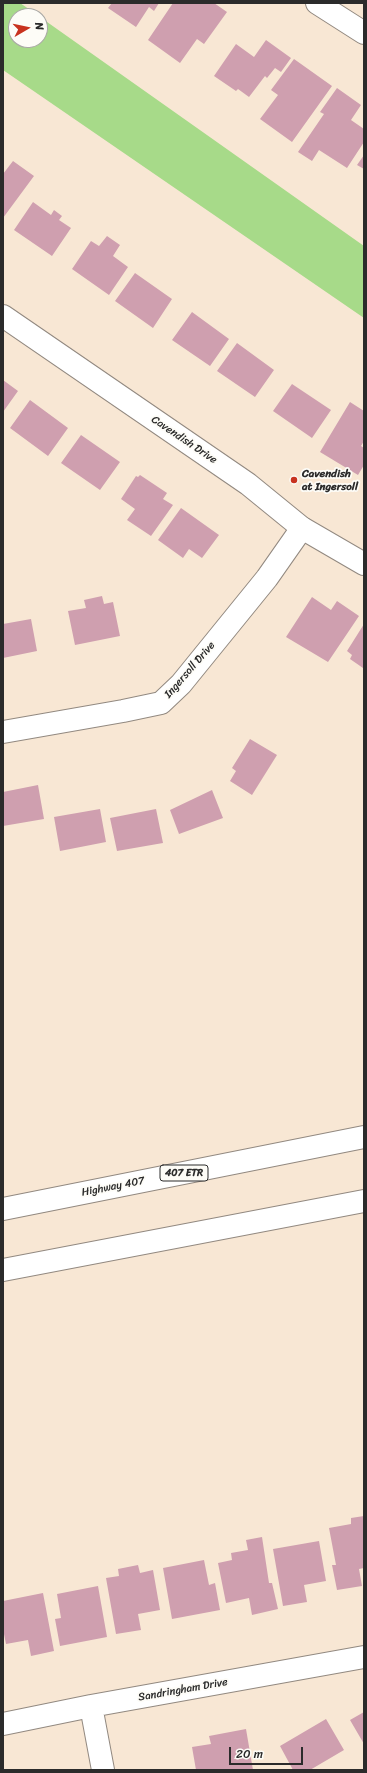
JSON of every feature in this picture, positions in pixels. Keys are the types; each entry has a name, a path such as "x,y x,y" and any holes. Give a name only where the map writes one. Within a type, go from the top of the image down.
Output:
{"main road":[{"path":"317,3 364,33"},
{"name":"Cavendish Drive","path":"3,316 248,484 302,528 364,564"},
{"name":"Ingersoll Drive","path":"3,732 161,703 181,684 266,578 302,528"},
{"name":"Highway 407","path":"3,1208 364,1137"},
{"path":"3,1270 364,1200"},
{"name":"Sandringham Drive","path":"3,1724 91,1706 364,1657"},
{"path":"91,1706 103,1770"}],"green space":[{"path":"3,3 20,3 27,8 8,8 8,48 48,48 48,23 364,246 364,318 3,70"}],"building":[{"path":"112,3 159,3 154,11 149,7 136,27 108,8"},
{"path":"173,3 214,3 227,12 204,44 197,39 180,63 148,40"},
{"path":"266,40 291,58 281,72 275,68 267,78 265,76 249,97 238,89 236,91 214,76 236,44 254,57"},
{"path":"294,59 332,86 292,142 260,119 278,95 271,90"},
{"path":"337,88 361,105 351,120 364,129 364,142 347,168 319,150 312,161 298,152 324,114 320,112"},
{"path":"364,155 364,169 357,165"},
{"path":"13,161 34,176 3,218 3,174"},
{"path":"33,202 51,215 54,210 62,216 59,220 71,228 52,256 14,230"},
{"path":"107,236 120,245 113,256 128,267 109,295 72,269 91,241 99,246"},
{"path":"135,273 172,299 153,328 115,301"},
{"path":"192,312 229,339 210,366 172,340"},
{"path":"237,343 274,370 255,397 217,371"},
{"path":"3,380 18,391 3,412"},
{"path":"292,384 331,410 312,438 273,411"},
{"path":"30,400 68,428 48,456 10,428"},
{"path":"350,402 364,411 364,441 361,446 364,448 364,465 358,475 320,452"},
{"path":"81,435 120,462 100,490 61,463"},
{"path":"140,475 167,493 163,499 173,505 151,536 127,520 135,509 121,499 136,476 138,477"},
{"path":"181,508 219,535 202,558 189,549 183,558 158,540"},
{"path":"102,596 104,604 113,602 120,636 75,645 68,611 86,608 84,600"},
{"path":"312,597 331,610 337,601 359,616 328,662 286,637"},
{"path":"31,619 37,651 3,658 3,624"},
{"path":"364,624 363,668 350,659 352,655 347,651"},
{"path":"250,739 277,755 252,795 230,781 236,771 232,768"},
{"path":"38,785 44,819 3,826 3,792"},
{"path":"212,790 223,818 179,834 170,810"},
{"path":"100,809 106,842 60,851 54,817"},
{"path":"156,809 163,843 117,851 110,818"},
{"path":"364,1516 364,1568 359,1569 362,1586 337,1590 332,1565 336,1565 329,1528 351,1524 351,1518"},
{"path":"262,1537 269,1583 272,1583 278,1609 252,1615 249,1598 226,1603 218,1563 232,1560 231,1553 248,1550 246,1540"},
{"path":"319,1541 326,1581 304,1585 307,1602 283,1606 273,1549"},
{"path":"204,1560 209,1585 215,1583 220,1610 172,1619 163,1568"},
{"path":"138,1565 140,1573 153,1570 160,1610 138,1614 141,1630 116,1634 106,1578 119,1576 118,1569"},
{"path":"98,1586 107,1637 60,1646 55,1619 61,1618 57,1594"},
{"path":"43,1593 54,1651 31,1656 28,1640 6,1644 3,1629 3,1601"},
{"path":"364,1712 364,1744 350,1720"},
{"path":"326,1719 344,1750 310,1770 293,1770 280,1746"},
{"path":"246,1729 253,1770 196,1770 192,1747 211,1744 209,1736"}],"place":[{"name":"Cavendish at Ingersoll","path":"294,480"}]}
